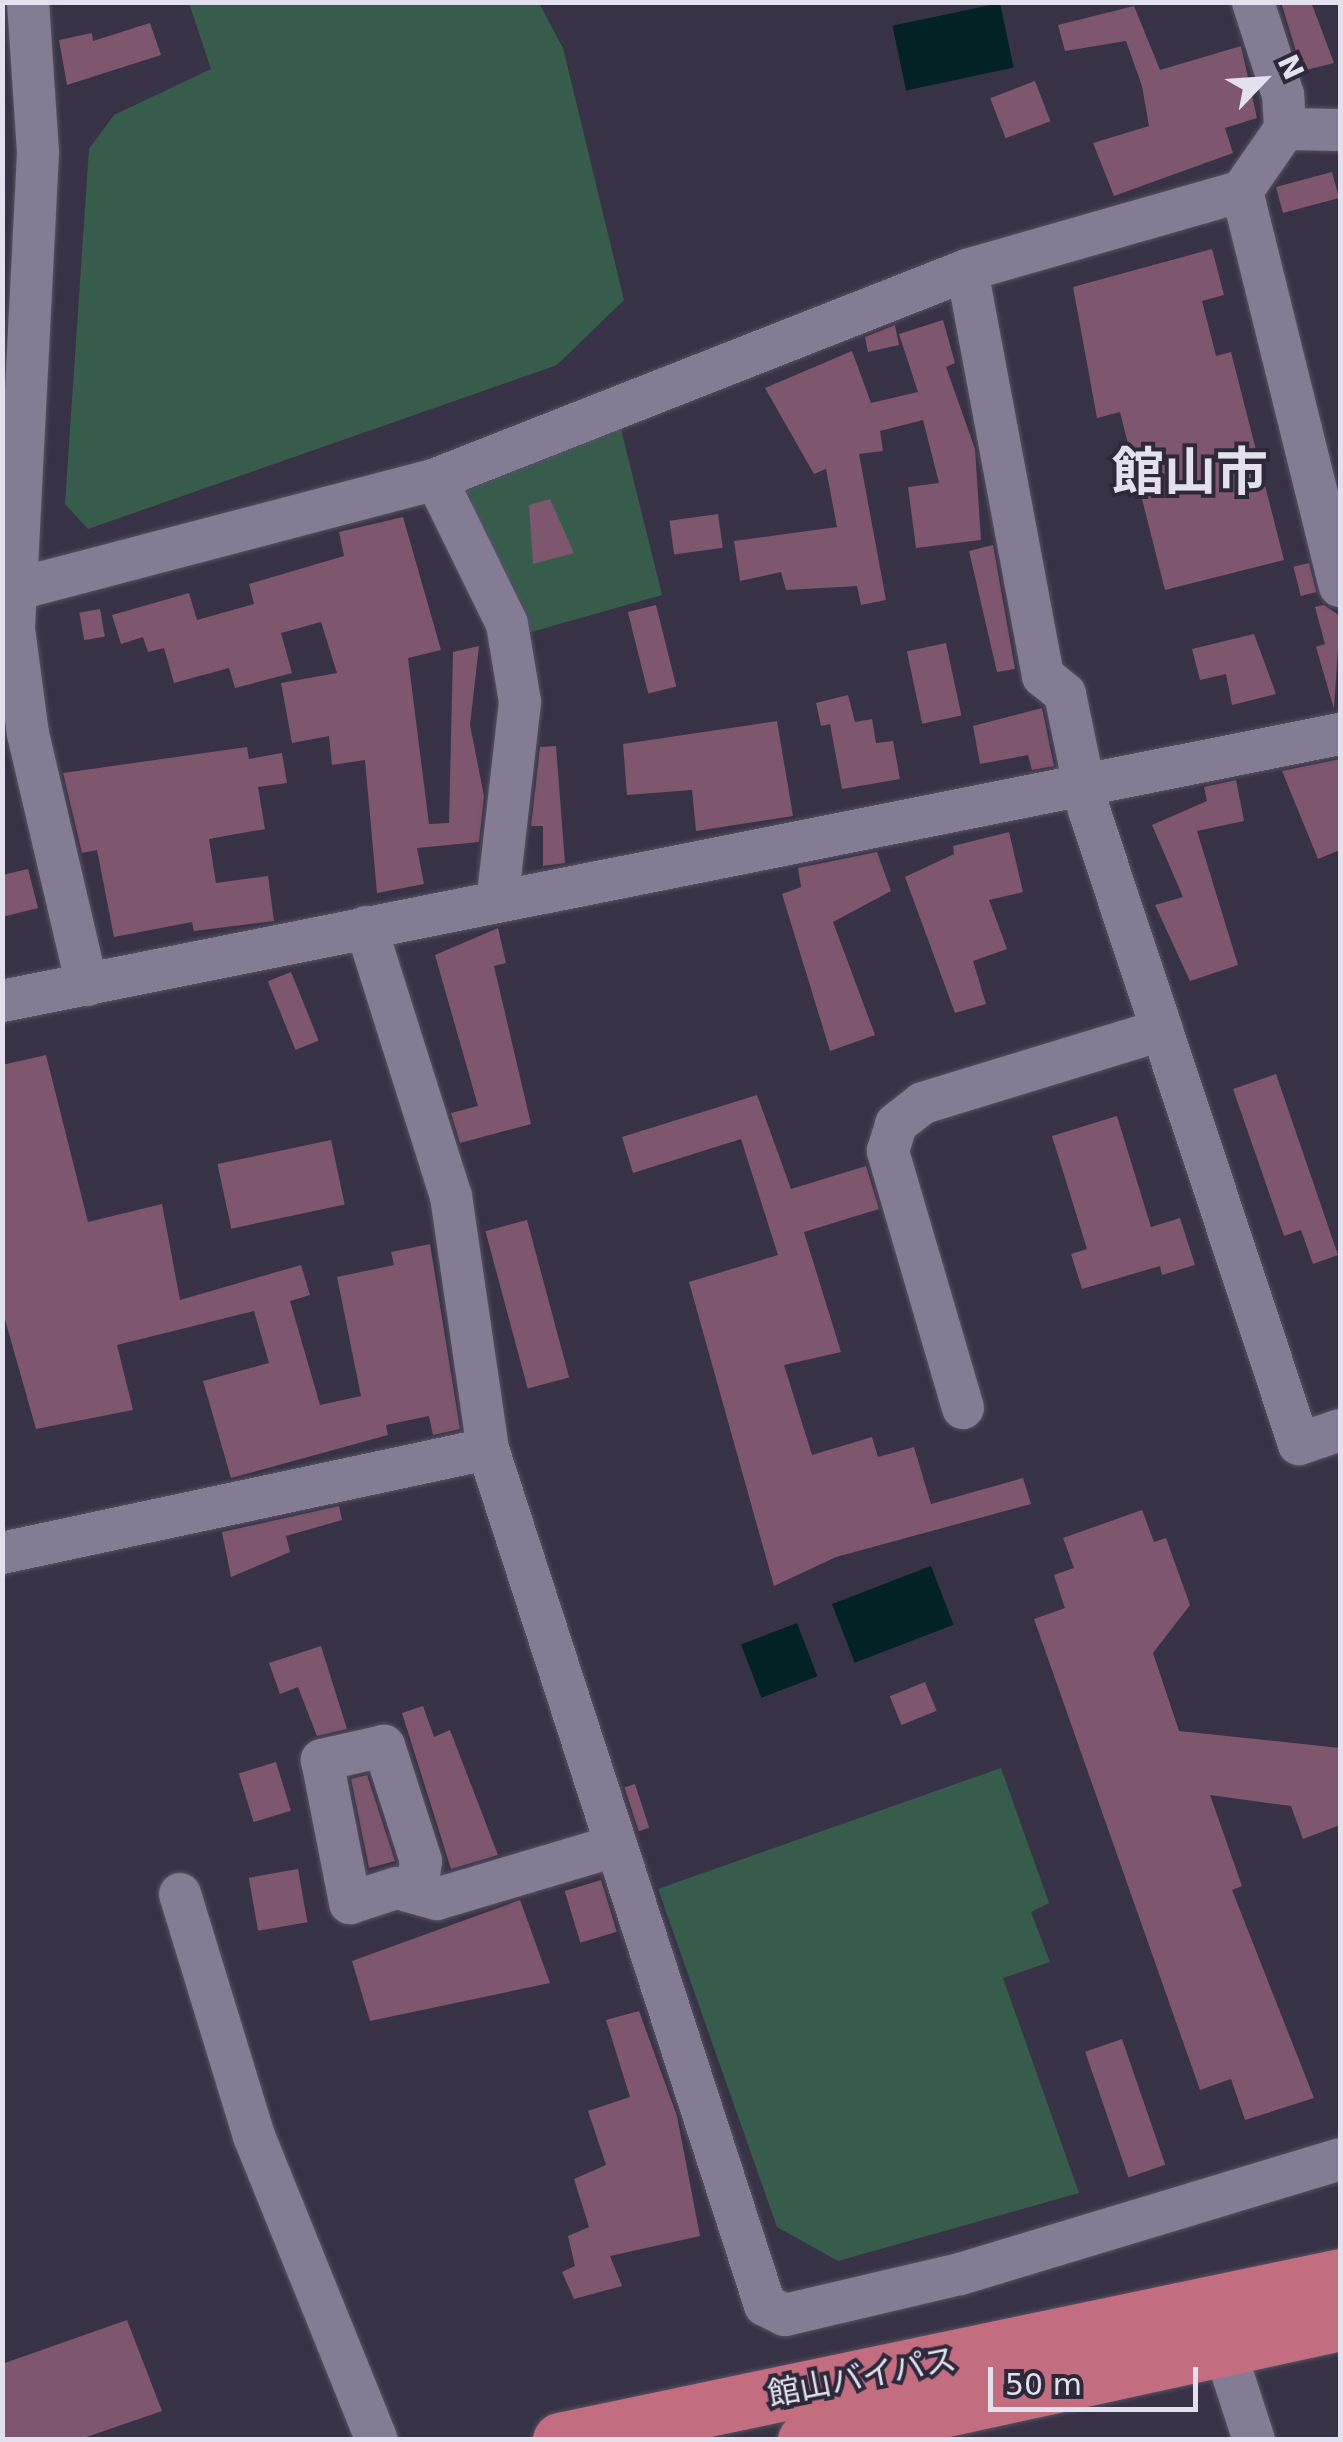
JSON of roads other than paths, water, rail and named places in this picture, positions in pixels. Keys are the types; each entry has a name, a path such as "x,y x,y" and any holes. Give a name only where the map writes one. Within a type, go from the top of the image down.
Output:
{"highway":[{"name":"館山バイパス","path":"560,2440 1340,2276"},
{"name":"館山バイパス","path":"805,2440 1340,2323"}],"street":[{"path":"28,2 38,154 10,592 18,679 86,985"},
{"path":"10,592 436,480 967,270 1242,191 1285,130 1254,2"},
{"path":"1285,130 1340,130"},
{"path":"1242,191 1340,586"},
{"path":"967,270 1043,676 1065,694 1162,1030 1298,1444 1340,1430"},
{"path":"436,480 507,624 520,702 498,896"},
{"path":"2,1001 498,896 1340,734"},
{"path":"366,927 451,1196 488,1449 765,2304 784,2315 1148,2225 1340,2159"},
{"path":"963,1408 888,1151 896,1124 923,1103 1162,1030"},
{"path":"2,1553 488,1449"},
{"path":"417,1892 437,1900 615,1846"},
{"path":"180,1894 254,2136 377,2440"},
{"path":"1225,2351 1254,2440"}],"district":[{"name":"館山市","path":"1190,473"}]}
